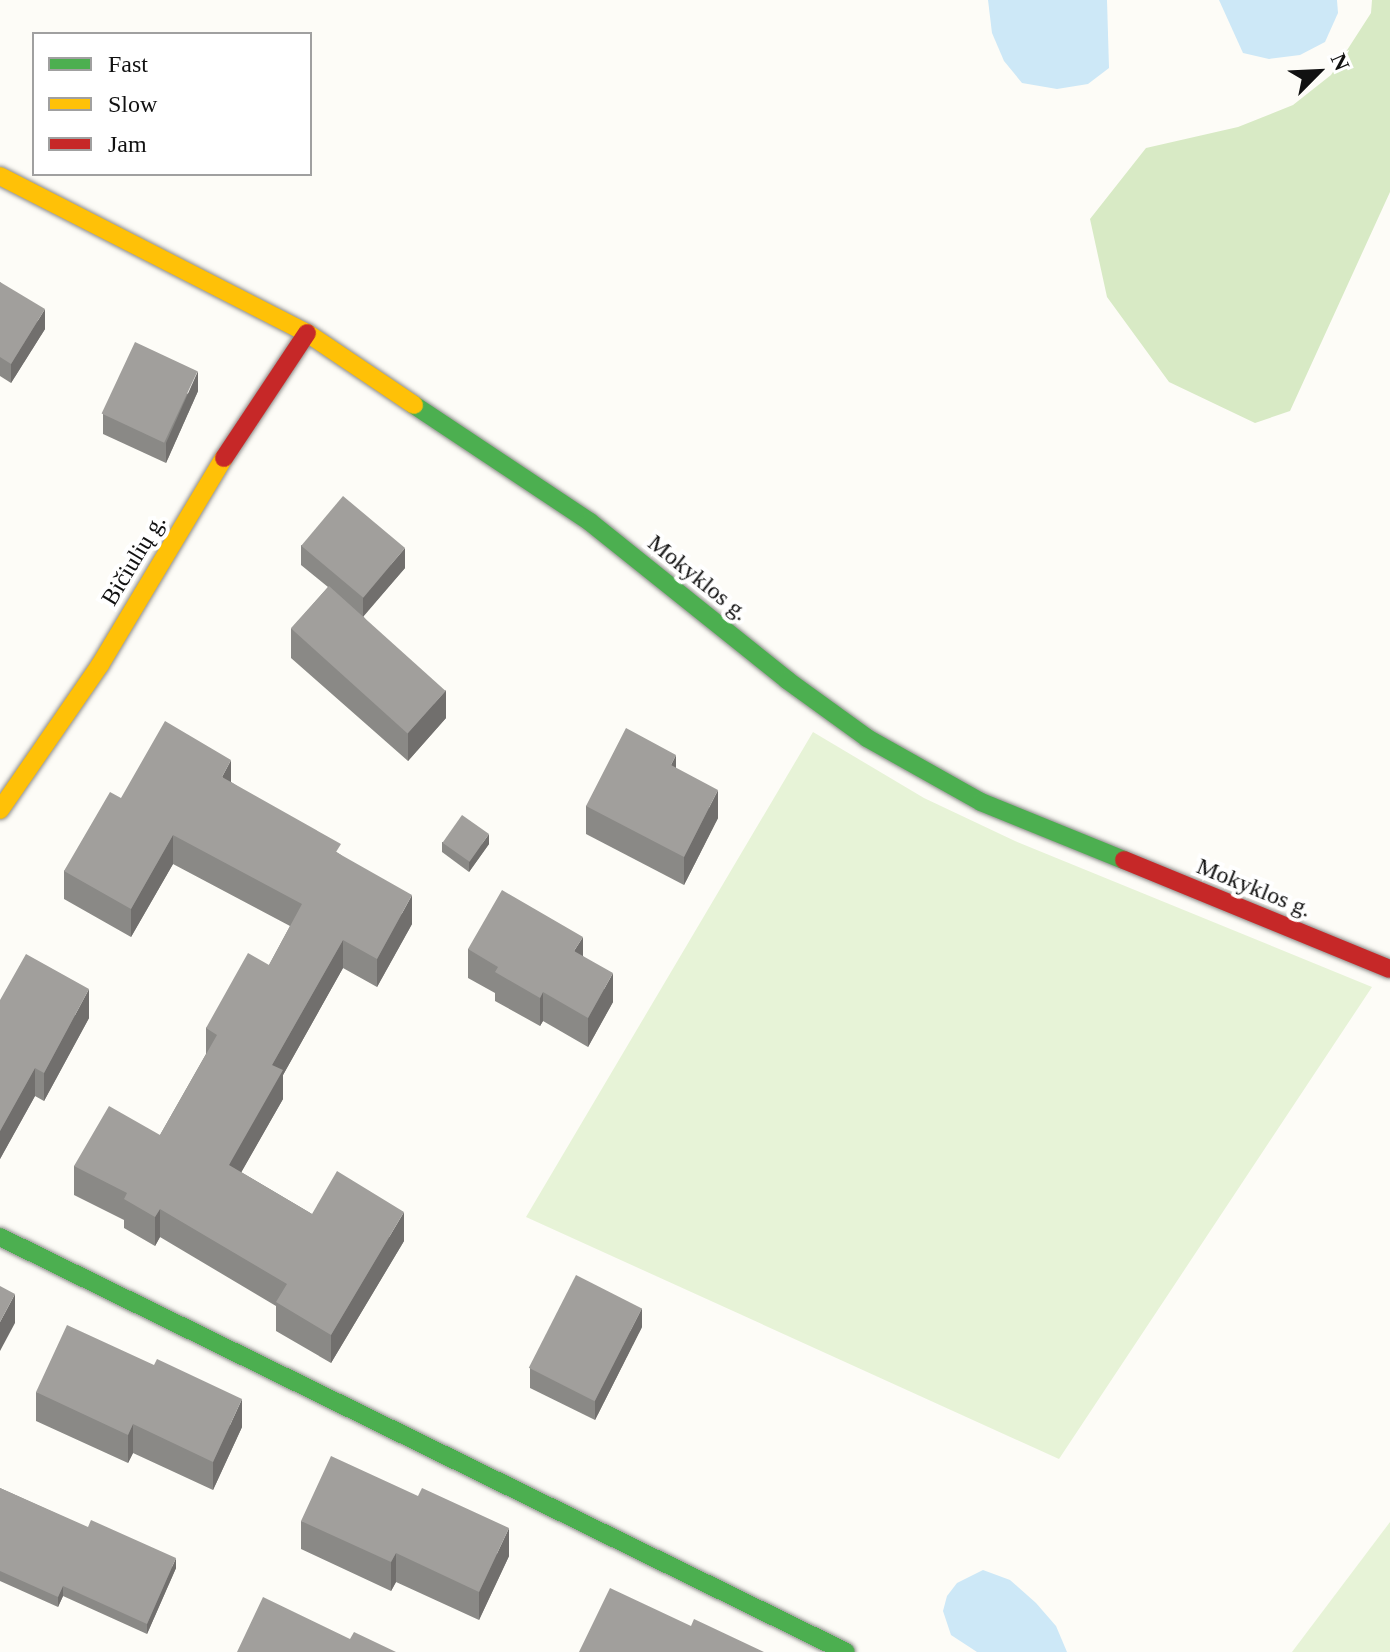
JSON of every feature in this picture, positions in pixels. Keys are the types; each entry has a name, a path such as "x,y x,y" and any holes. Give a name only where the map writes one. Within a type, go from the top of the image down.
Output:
{"street":[{"name":"Mokyklos g.","path":"0,176 307,333 590,522 787,680 867,738 981,802 1390,969"},
{"name":"Bičiulių g.","path":"0,810 100,665 214,473 307,333"},
{"path":"0,1237 846,1652"}],"green space":[{"path":"1372,0 1390,0 1390,192 1290,411 1255,423 1169,382 1107,297 1090,219 1146,148 1238,127 1293,105 1331,75 1371,13"},
{"path":"813,732 924,798 1015,841 1372,987 1059,1459 526,1217"},
{"path":"1390,1522 1390,1652 1292,1652"}],"water":[{"path":"988,0 1107,0 1109,68 1088,84 1057,89 1022,83 1004,61 992,33"},
{"path":"1219,0 1337,0 1338,13 1325,42 1300,55 1269,59 1243,53"},
{"path":"983,1570 1010,1580 1036,1603 1056,1626 1067,1652 977,1652 951,1635 943,1611 947,1596 957,1583"}],"building":[{"path":"0,282 45,309 11,364 0,357"},
{"path":"135,342 198,371 164,443 102,414"},
{"path":"343,496 405,548 363,598 301,546"},
{"path":"329,586 446,691 408,733 291,628"},
{"path":"165,721 231,760 222,777 341,844 336,852 412,895 377,959 343,940 272,1065 283,1070 229,1165 312,1214 337,1171 404,1212 331,1335 276,1302 287,1284 160,1209 155,1217 124,1199 127,1193 74,1166 109,1106 160,1135 217,1035 206,1028 248,953 269,965 302,904 173,835 131,909 64,871 110,792 121,798"},
{"path":"626,728 676,755 671,765 718,790 684,857 586,806"},
{"path":"462,815 489,834 470,862 442,843"},
{"path":"502,890 583,937 574,951 613,973 588,1018 543,992 540,998 495,972 498,967 468,949"},
{"path":"26,954 89,989 44,1073 35,1068 0,1131 0,1000"},
{"path":"576,1275 642,1309 595,1401 529,1368"},
{"path":"0,1286 15,1294 0,1322"},
{"path":"67,1325 154,1365 157,1359 242,1399 213,1462 133,1424 128,1435 36,1392"},
{"path":"331,1456 418,1496 422,1488 509,1528 479,1592 396,1553 391,1562 301,1521"},
{"path":"0,1488 88,1527 91,1520 176,1558 147,1624 63,1586 58,1597 0,1571"},
{"path":"610,1588 691,1626 694,1619 764,1652 579,1652"},
{"path":"263,1597 350,1639 354,1632 396,1652 237,1652"}],"traffic: fast":[{"path":"414,405 590,522 787,680 867,738 981,802 1124,860"},
{"path":"0,1237 846,1652"}],"traffic: slow":[{"path":"0,176 307,333 414,405"},
{"path":"0,810 100,665 224,458"}],"traffic: jam":[{"path":"224,458 307,333"},
{"path":"1124,860 1390,969"}]}
